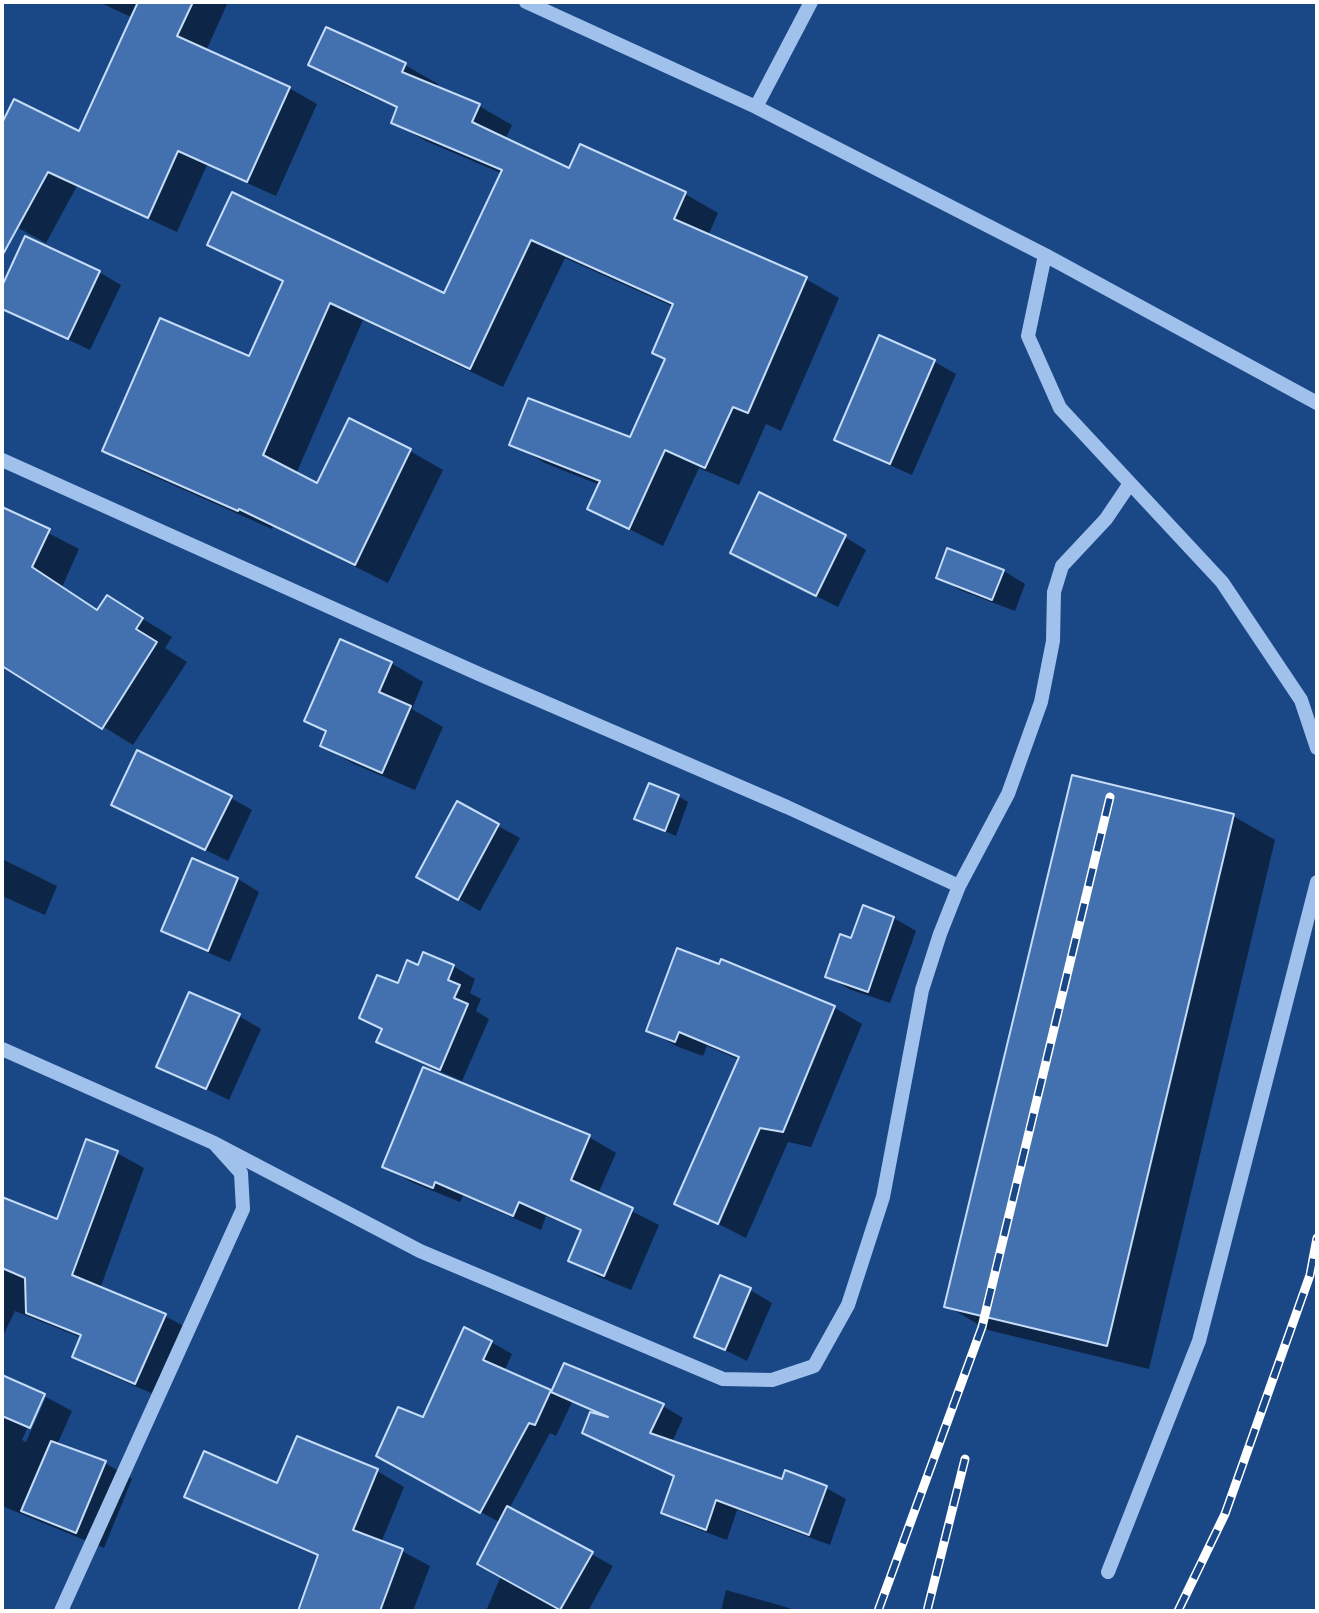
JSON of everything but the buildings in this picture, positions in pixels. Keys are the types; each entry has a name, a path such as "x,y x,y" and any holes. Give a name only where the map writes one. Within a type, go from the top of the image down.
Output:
{"street":[{"path":"526,2 756,107 1045,255 1317,403"},
{"path":"756,107 811,2"},
{"path":"1045,255 1028,336 1060,408 1222,582 1301,700 1317,748"},
{"path":"2,460 959,886"},
{"path":"2,1049 214,1143 420,1251 723,1379 772,1380 814,1366 848,1305 883,1197 922,990 959,886 1008,794 1041,702 1053,641 1054,592 1062,566 1106,519 1129,485"},
{"path":"1108,1572 1199,1341 1317,882"},
{"path":"61,1611 243,1209 241,1173 214,1143"}],"railway":[{"path":"878,1611 982,1327 1110,797"},
{"path":"1178,1611 1225,1514 1310,1275 1317,1238"},
{"path":"927,1611 965,1459"}]}
